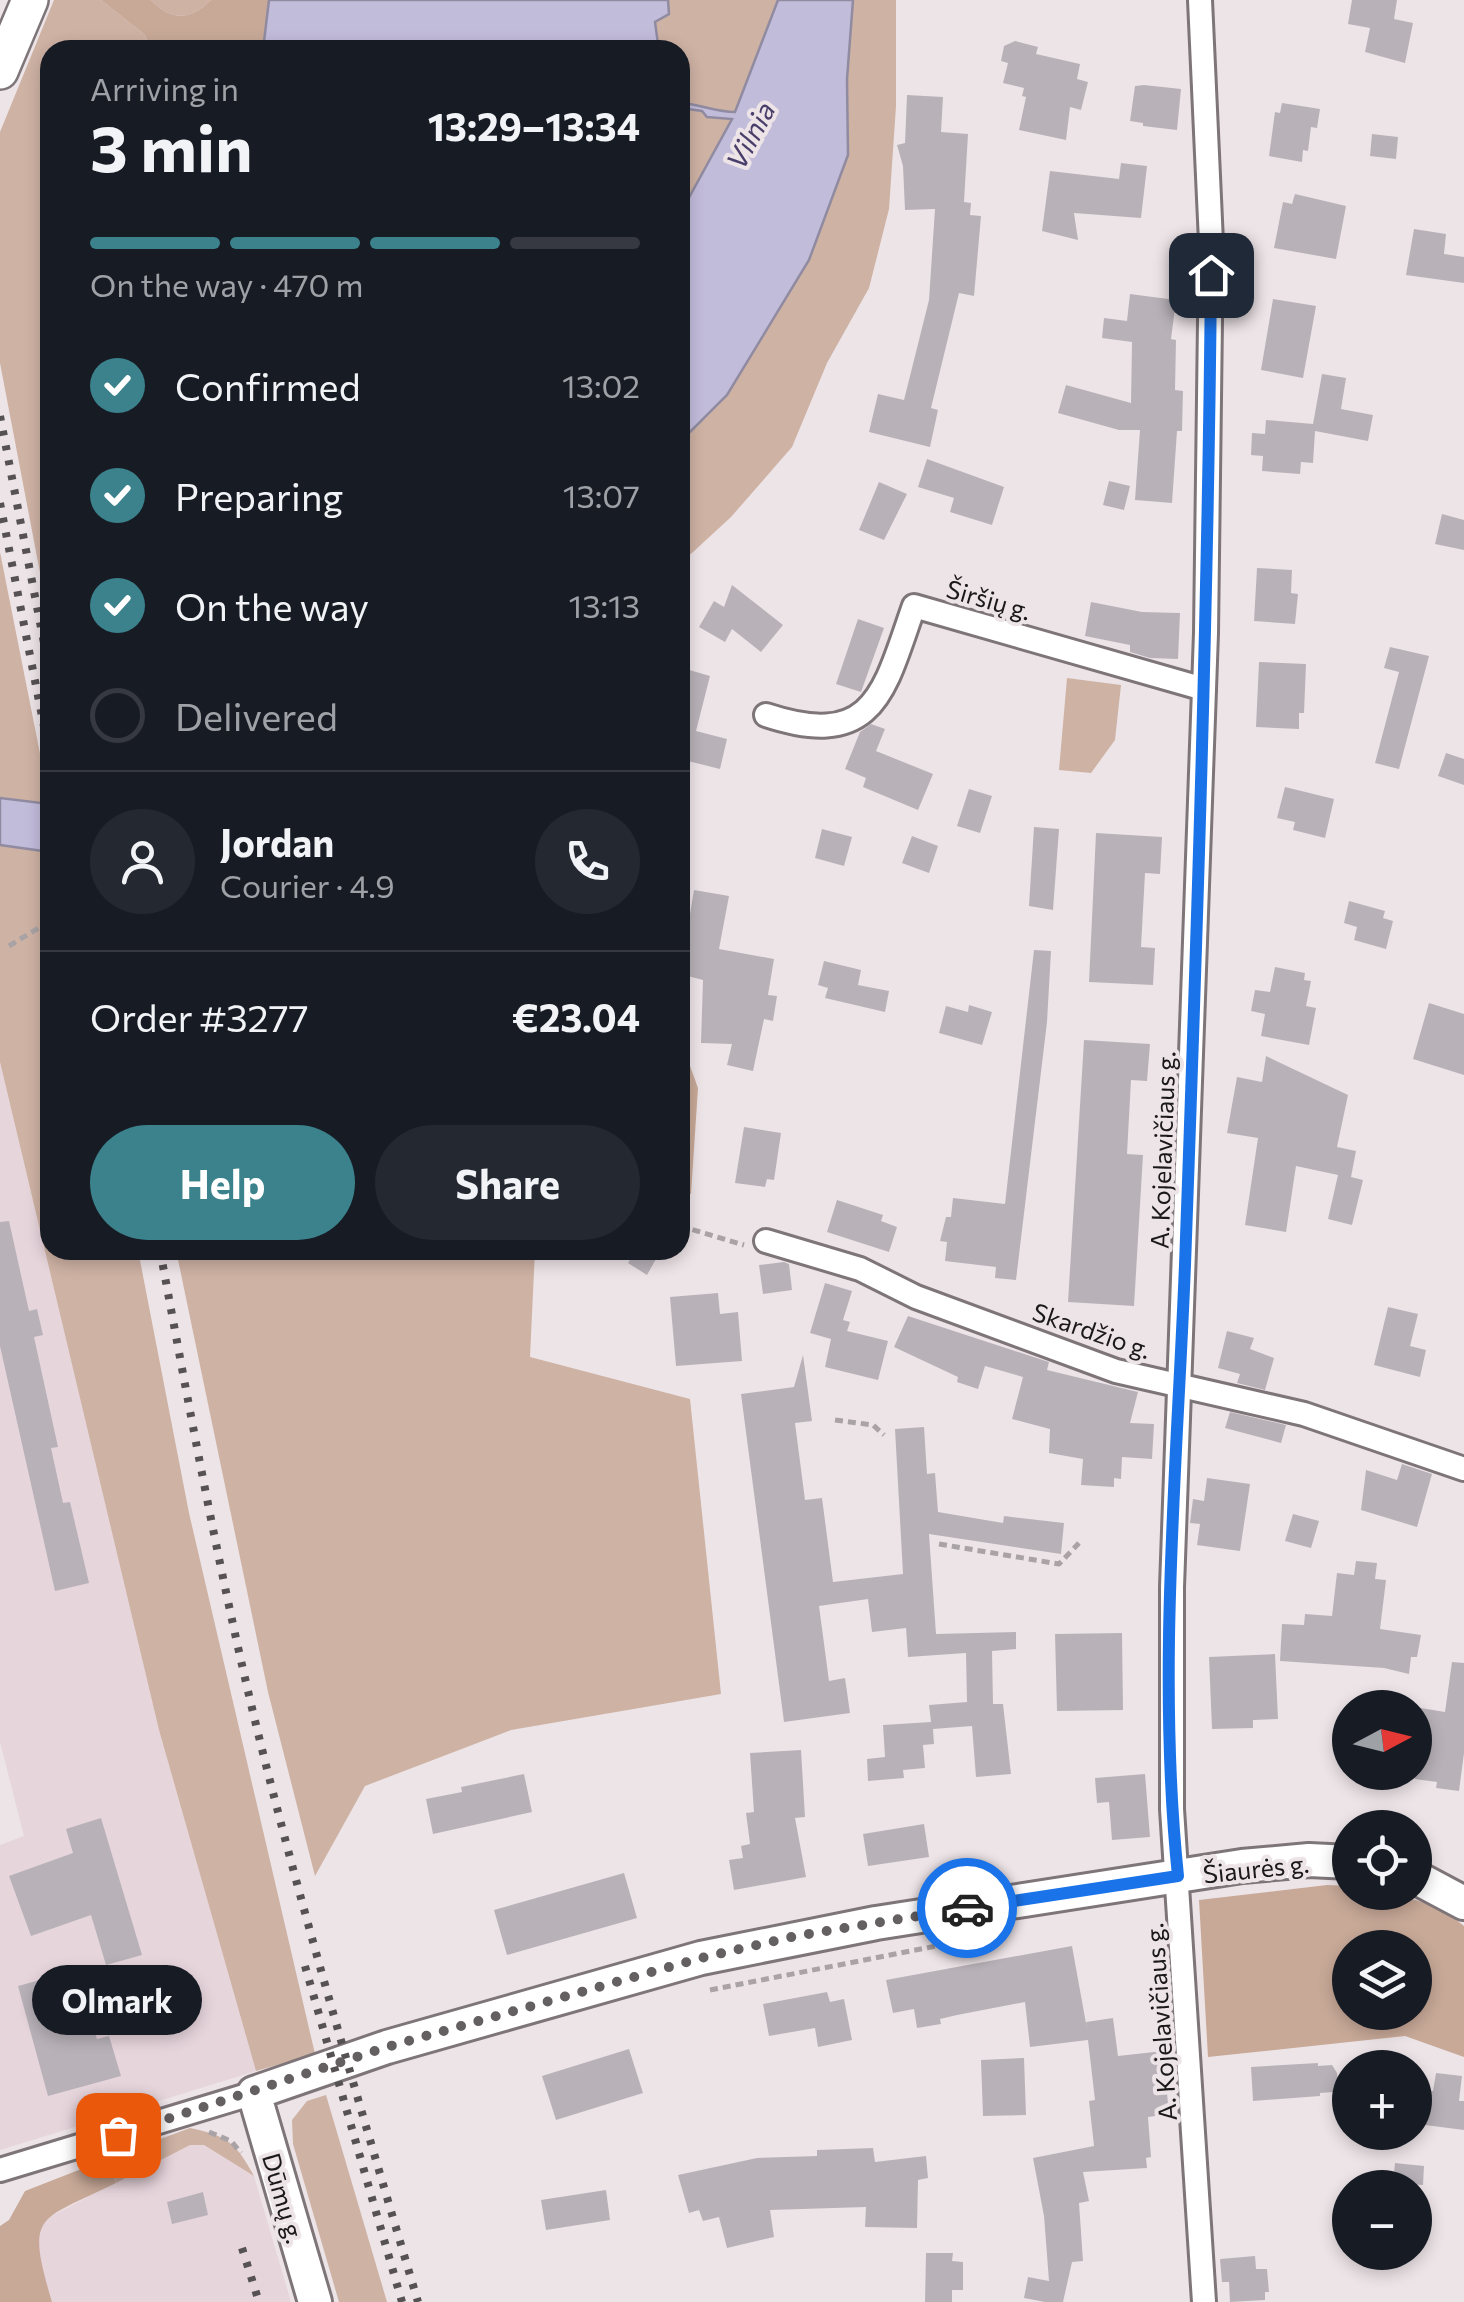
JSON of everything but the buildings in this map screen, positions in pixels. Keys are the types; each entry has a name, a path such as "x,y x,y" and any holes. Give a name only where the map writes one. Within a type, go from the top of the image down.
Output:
{"main road":[{"path":"0,71 30,0"},
{"name":"Šiaurės g.","path":"254,2093 387,2047 701,1958 876,1922 1178,1876 1309,1860 1332,1861"},
{"path":"1432,1886 1464,1903"},
{"name":"Dūmų g.","path":"254,2093 315,2302"}],"street":[{"name":"A. Kojelavičiaus g.","path":"1200,0 1211,242 1204,689 1170,1731 1204,2302"},
{"name":"Širšių g.","path":"766,715 813,728 861,713 884,690 914,606 1204,689"},
{"name":"Skardžio g.","path":"756,1243 860,1269 916,1297 1116,1371 1304,1414 1464,1469"},
{"name":"Šiaurės g.","path":"0,2170 254,2093"}],"path":[{"path":"8,946 40,926"},
{"path":"690,1228 756,1243"},
{"path":"835,1420 874,1425 884,1435"},
{"path":"938,1544 1059,1564 1080,1542"},
{"path":"710,1990 974,1939"}],"shaded area":[{"path":"54,0 101,0 145,35 147,40 40,40 40,573 0,363 0,132"},
{"path":"101,0 151,0 166,12 181,16 196,12 211,0 269,0 264,40 147,40"},
{"path":"151,0 211,0 196,12 181,16 166,12"},
{"path":"668,0 778,0 735,112 690,104 690,40 657,40 655,22 669,14"},
{"path":"853,0 896,0 896,106 889,209 869,288 827,363 792,447 731,517 690,555 690,432 727,395 848,155 847,79"},
{"path":"690,109 702,111 707,117 733,118 690,196"},
{"path":"0,552 40,754 40,803 0,797"},
{"path":"1067,678 1121,685 1115,740 1091,773 1059,770"},
{"path":"0,845 40,851 40,1230 0,1062"},
{"path":"0,1062 40,1230 40,1260 47,1260 159,1730 256,2071 0,2150 0,1845 24,1836 0,1742"},
{"path":"690,1066 698,1088 690,1194"},
{"path":"47,1260 140,1260 189,1513 315,2054 256,2071 159,1730"},
{"path":"178,1260 535,1260 530,1357 690,1399 721,1694 511,1730 365,1786 315,1876 268,1692"},
{"path":"1332,1885 1332,1910 1432,1910 1432,1906 1464,1926 1464,2057 1405,2036 1208,2057 1199,1900"},
{"path":"326,2095 387,2302 339,2302 293,2144 292,2120 307,2101"},
{"path":"190,2128 230,2143 254,2176 204,2145 190,2145 116,2183 107,2159"},
{"path":"189,2145 204,2145 254,2176 291,2302 52,2302 38,2257 37,2236 45,2219"},
{"path":"107,2159 116,2183 54,2214 40,2235 52,2302 0,2302 0,2226 9,2220 25,2191"}],"water":[{"path":"269,0 668,0 669,14 655,22 657,40 264,40"},
{"name":"Vilnia","path":"778,0 853,0 847,79 848,155 809,260 727,395 690,432 690,196 732,119 707,117 702,111 690,109 690,104 735,112"},
{"path":"0,798 40,803 40,851 0,845"}],"railway":[{"path":"0,416 40,622"},
{"path":"0,503 40,706"},
{"path":"162,1260 218,1552 258,1733 315,1947 418,2302"},
{"path":"305,1966 402,2302"},
{"path":"242,2248 259,2302"}],"way so far":[{"path":"118,2135 387,2047 701,1958 796,1936 967,1908"}],"place":[{"name":"Olmark","path":"118,2135"}],"route":[{"path":"967,1908 1178,1876 1170,1731 1172,1587 1198,921 1211,275"}]}
